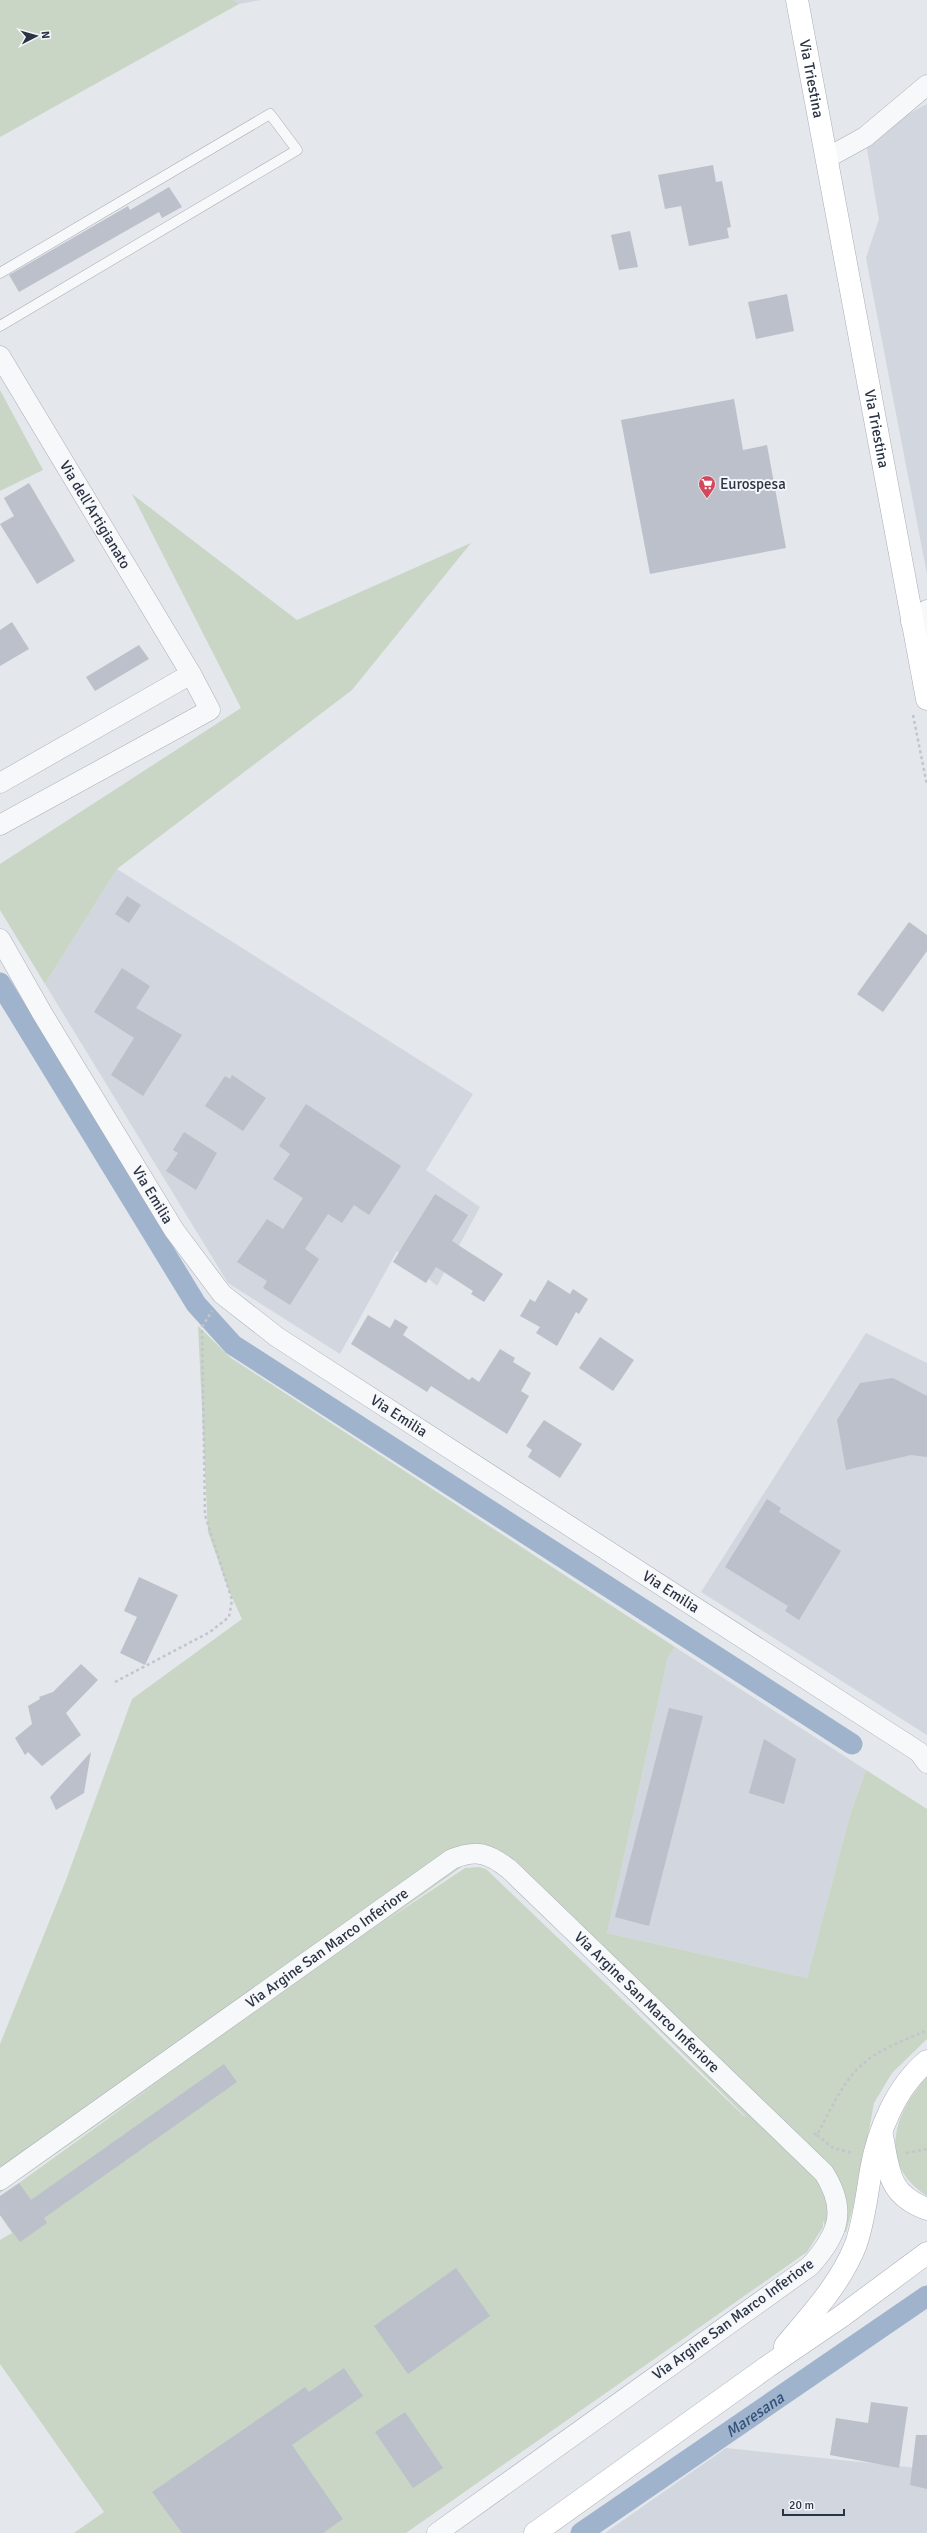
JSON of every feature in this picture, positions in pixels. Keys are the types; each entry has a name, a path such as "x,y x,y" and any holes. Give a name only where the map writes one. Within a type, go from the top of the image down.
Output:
{"street":[{"name":"Via Triestina","path":"797,0 827,158 922,620 927,699"},
{"path":"827,158 865,137 927,85"},
{"name":"Via dell'Artigianato","path":"0,356 191,674 210,710 0,825"},
{"path":"0,783 191,674"},
{"name":"Via Emilia","path":"0,939 42,1013 174,1230 222,1294 277,1337 919,1752 927,1763"},
{"name":"Via Argine San Marco Inferiore","path":"0,2180 452,1859 465,1854 482,1853 496,1858 824,2173 832,2186 838,2205 837,2228 826,2248 810,2266 437,2533"},
{"path":"767,2367 816,2310 840,2275 856,2244 872,2167 890,2110 901,2091 917,2070 927,2061"},
{"path":"882,2133 891,2181 915,2204 927,2209"},
{"path":"535,2533 767,2367 842,2316 927,2254"}],"lane":[{"path":"0,272 270,114 298,150 0,326"}],"path":[{"path":"115,1682 210,1632 229,1618 232,1600 204,1514 202,1327"},
{"path":"817,2135 846,2084 864,2063 889,2047 927,2030"},
{"path":"811,2130 834,2148 858,2155"},
{"path":"902,2153 927,2149"}],"shaded area":[{"path":"233,0 261,0 239,4"},
{"path":"927,104 927,574 866,258 879,219 865,137"},
{"path":"117,869 473,1094 426,1170 480,1207 437,1286 397,1251 340,1354 228,1283 45,984"},
{"path":"866,1333 927,1363 927,1735 701,1592"},
{"path":"675,1647 866,1770 850,1815 807,1978 607,1933 668,1657"},
{"path":"726,2448 927,2469 927,2533 605,2533"}],"green space":[{"path":"0,0 233,0 239,4 0,137"},
{"path":"0,390 43,470 0,491"},
{"path":"132,494 297,620 471,543 352,690 117,869 45,984 0,910 0,864 241,708"},
{"path":"198,1326 231,1358 675,1647 668,1657 607,1933 807,1978 850,1815 866,1770 927,1809 927,2039 892,2073 874,2103 858,2190 846,2232 837,2232 825,2226 823,2220 823,2227 807,2252 406,2533 74,2533 104,2512 0,2364 0,2240 12,2233 0,2215 19,2183 160,2081 0,2193 0,2044 66,1880 132,1699 242,1619 229,1591 208,1532","holes":["490,1861 745,2116 486,1869 479,1867 465,1868 384,1922 467,1863"]},
{"path":"927,2077 927,2196 911,2183 901,2169 896,2154 896,2138 899,2122 906,2107 915,2091"}],"building":[{"path":"713,165 716,182 722,181 731,227 727,228 729,238 689,246 681,206 665,209 658,175"},
{"path":"169,187 182,207 162,218 159,212 19,292 9,275 128,206 130,210"},
{"path":"630,231 638,267 619,270 611,235"},
{"path":"787,294 794,331 756,339 748,302"},
{"name":"Eurospesa","path":"734,399 743,450 767,445 786,548 650,574 621,420"},
{"path":"29,483 75,561 37,584 0,524 14,516 4,498"},
{"path":"12,622 29,649 0,666 0,630"},
{"path":"139,645 149,659 95,691 86,677"},
{"path":"127,896 141,905 129,923 115,914"},
{"path":"909,922 927,935 927,951 883,1012 857,994"},
{"path":"122,968 150,986 136,1008 182,1035 143,1096 111,1075 134,1038 94,1012"},
{"path":"232,1075 266,1098 243,1131 205,1106 225,1076 230,1079"},
{"path":"306,1104 401,1166 369,1215 354,1205 342,1223 328,1214 305,1249 319,1259 290,1305 263,1288 267,1281 237,1262 267,1219 283,1229 303,1198 273,1179 290,1154 279,1146"},
{"path":"184,1132 217,1153 196,1190 166,1171 178,1153 173,1150"},
{"path":"435,1194 468,1215 452,1241 503,1274 484,1302 471,1294 473,1291 436,1267 426,1283 393,1262"},
{"path":"548,1280 570,1294 573,1289 588,1299 579,1314 576,1312 557,1346 536,1333 540,1327 520,1316 530,1299 535,1302"},
{"path":"368,1315 390,1328 395,1319 408,1327 403,1335 469,1380 472,1377 479,1382 500,1349 515,1358 513,1362 531,1373 521,1391 529,1396 507,1434 431,1386 427,1392 351,1344"},
{"path":"600,1337 634,1360 613,1391 579,1368"},
{"path":"893,1378 927,1396 927,1457 911,1455 846,1470 837,1420 860,1383"},
{"path":"544,1420 582,1444 560,1478 528,1457 532,1450 526,1446"},
{"path":"767,1499 781,1508 779,1512 841,1551 799,1620 785,1611 788,1606 725,1567"},
{"path":"139,1577 178,1595 145,1665 120,1653 137,1617 124,1611"},
{"path":"81,1664 98,1680 66,1713 81,1735 42,1766 28,1752 25,1755 15,1738 32,1724 28,1706 40,1699 39,1697 53,1692"},
{"path":"669,1708 703,1716 649,1926 615,1917"},
{"path":"764,1739 796,1759 784,1804 749,1793"},
{"path":"91,1752 84,1793 56,1810 50,1797"},
{"path":"224,2064 237,2082 44,2218 47,2223 20,2242 0,2215 0,2196 19,2183 31,2200"},
{"path":"456,2268 490,2316 408,2374 374,2326"},
{"path":"344,2368 363,2396 292,2445 343,2519 323,2533 182,2533 152,2492 305,2387 309,2392"},
{"path":"871,2402 908,2407 899,2468 830,2455 836,2418 868,2423"},
{"path":"405,2412 443,2468 413,2488 375,2432"},
{"path":"916,2435 927,2435 927,2489 910,2485"}],"waterway":[{"path":"0,983 196,1304 233,1345 852,1744"},
{"name":"Maresana","path":"581,2533 927,2296"}],"place":[{"name":"Eurospesa","path":"707,499"}]}
